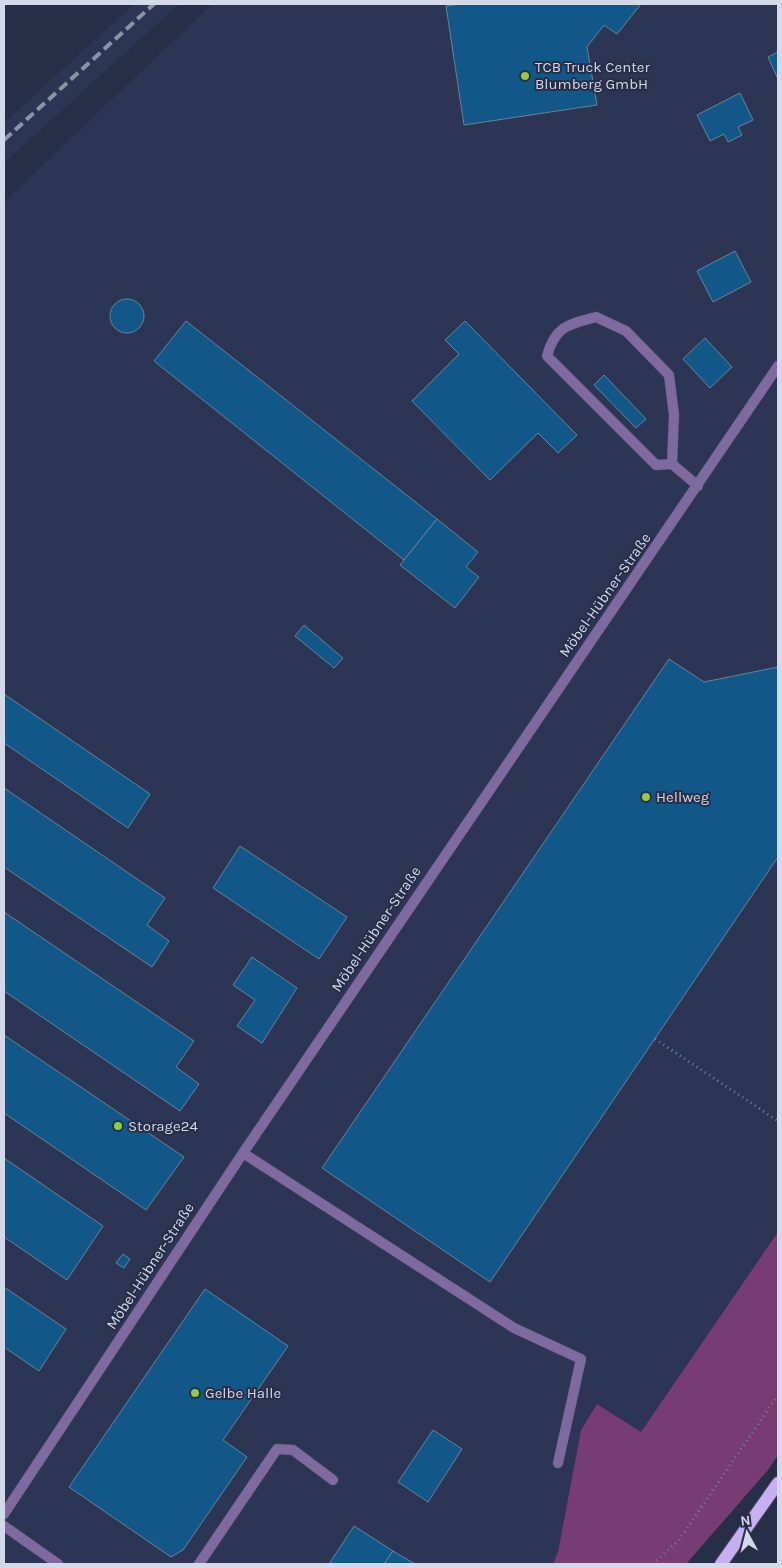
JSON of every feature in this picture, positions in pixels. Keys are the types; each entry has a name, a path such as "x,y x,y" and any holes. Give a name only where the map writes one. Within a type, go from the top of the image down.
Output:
{"main road":[{"path":"721,1564 778,1483"}],"street":[{"path":"672,464 674,415 669,375 626,331 596,317 568,324 552,340 548,356 656,465 672,464 698,486"},
{"name":"Möbel-Hübner-Straße","path":"4,1514 243,1153 778,366"},
{"path":"243,1153 514,1328 581,1359 558,1463"},
{"path":"199,1564 277,1449 293,1450 332,1480"},
{"path":"4,1526 58,1564"}],"path":[{"path":"655,1039 778,1121"},
{"path":"653,1564 679,1540 778,1395"}],"shaded area":[{"path":"134,4 179,4 4,163 4,123"},
{"path":"212,4 778,4 778,1232 641,1433 598,1404 581,1430 558,1553 553,1564 4,1564 4,202"},
{"path":"778,1232 778,1455 768,1470 686,1564 553,1564 558,1552 581,1430 597,1404 641,1432"}],"building":[{"name":"TCB Truck Center Blumberg GmbH","path":"461,4 641,4 617,34 604,25 587,47 597,105 464,125 446,6"},
{"path":"778,52 778,79 768,57"},
{"path":"740,93 753,120 738,127 742,135 728,142 724,134 710,141 697,115"},
{"path":"735,251 751,282 713,302 697,271"},
{"path":"127,299 134,300 139,304 143,309 143,323 139,328 134,332 127,333 120,332 115,328 111,323 110,316 111,309 115,304 120,300"},
{"path":"186,321 437,519 404,560 154,361"},
{"path":"465,321 577,435 558,453 538,433 490,480 412,401 459,354 445,340"},
{"path":"705,338 732,367 710,388 683,359"},
{"path":"604,375 646,419 636,428 594,385"},
{"path":"437,519 478,552 466,567 479,577 455,608 400,565"},
{"path":"304,625 343,658 334,668 295,636"},
{"name":"Hellweg","path":"669,659 704,682 778,667 778,857 490,1282 322,1168"},
{"path":"4,694 150,794 128,828 4,743"},
{"path":"4,788 165,898 147,925 169,941 152,967 4,867"},
{"path":"240,846 347,917 319,959 213,888"},
{"path":"4,912 194,1041 176,1067 199,1084 180,1111 4,991"},
{"path":"252,957 297,988 262,1043 237,1026 255,1000 233,985"},
{"path":"4,1035 184,1157 146,1210 4,1113"},
{"path":"4,1158 103,1226 67,1280 4,1237"},
{"path":"123,1254 130,1259 124,1268 116,1263"},
{"path":"4,1287 66,1329 39,1371 4,1347"},
{"name":"Gelbe Halle","path":"205,1289 288,1346 223,1440 247,1457 183,1550 171,1557 69,1487"},
{"path":"433,1430 462,1449 428,1502 398,1482"},
{"path":"354,1526 393,1551 384,1564 329,1564"},
{"path":"393,1551 415,1564 384,1564"}],"railway":[{"path":"4,140 154,4"}],"place":[{"name":"TCB Truck Center Blumberg GmbH","path":"525,76"},
{"name":"Hellweg","path":"646,797"},
{"name":"Storage24","path":"118,1126"},
{"name":"Gelbe Halle","path":"195,1393"}]}
